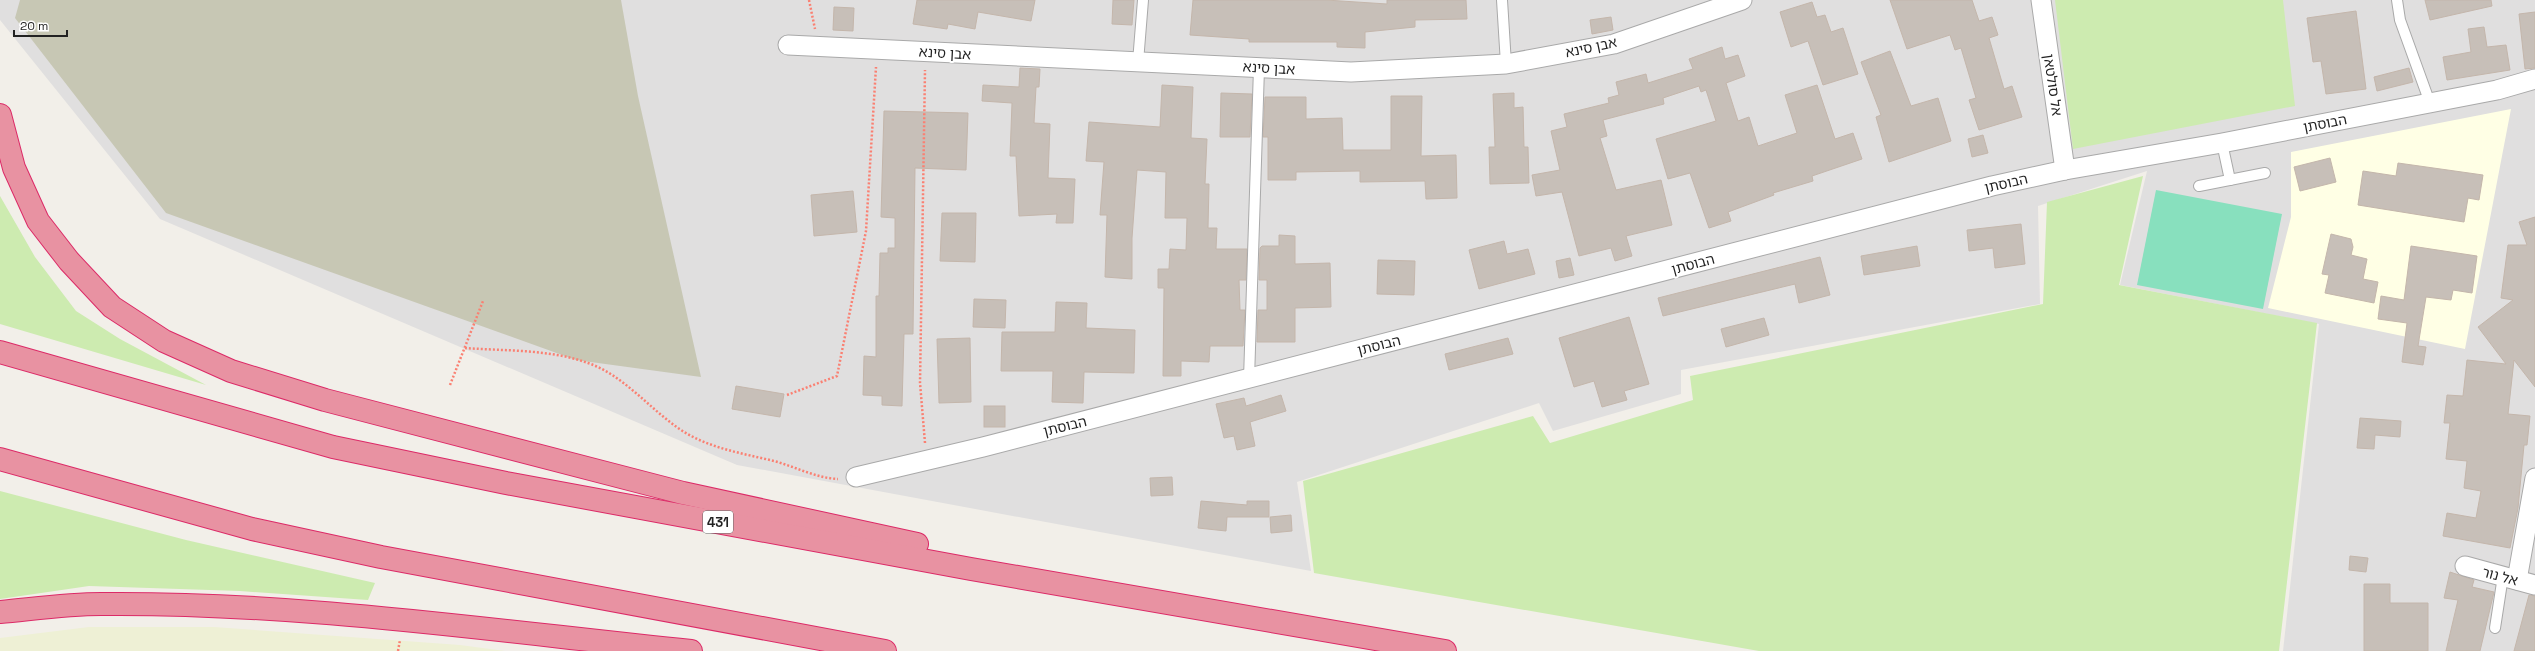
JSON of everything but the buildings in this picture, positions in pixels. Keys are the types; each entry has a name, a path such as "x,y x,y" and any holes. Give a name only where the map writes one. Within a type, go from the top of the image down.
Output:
{"highway":[{"path":"0,115 14,168 38,221 69,261 112,307 164,341 231,371 325,400 683,493 1256,618"},
{"name":"431","path":"0,352 333,447 514,484 971,569 1445,651"},
{"path":"0,459 252,529 389,558 884,651"},
{"path":"0,612 99,604 213,605 356,616 691,651"}],"street":[{"name":"אבן סינא","path":"788,45 1352,72 1506,64 1614,44 1742,0"},
{"name":"אל סולטאן","path":"2041,0 2065,170"},
{"name":"הבוסתן","path":"856,477 926,461 1249,379 1992,186 2065,170 2222,143 2430,102 2535,79"},
{"path":"2518,581 2535,478"},
{"name":"אל נור","path":"2465,566 2518,581"}],"lane":[{"path":"1138,62 1143,0"},
{"path":"1502,0 1506,64"},
{"path":"2397,0 2400,20 2430,102"},
{"path":"1249,379 1259,68"},
{"path":"2222,143 2230,180"},
{"path":"2199,186 2265,173"},
{"path":"2495,628 2518,581"}],"path":[{"path":"809,0 819,46"},
{"path":"787,395 837,376 866,232 877,49"},
{"path":"926,52 920,383 926,461"},
{"path":"450,385 483,301"},
{"path":"465,348 565,357 588,363 626,386 678,427 700,441 775,462 823,478 841,480 856,477"},
{"path":"398,651 400,639"}],"shaded area":[{"path":"0,0 2535,0 2535,651 2283,651 2319,324 2120,285 2147,171 2038,206 2040,304 1681,370 1681,394 1553,431 1539,403 1297,482 1311,571 737,465 160,219 0,20"},
{"path":"20,0 621,0 638,96 701,377 576,360 166,213 15,18"},
{"path":"2511,109 2465,349 2268,308 2291,217 2291,152"},
{"path":"89,627 214,627 460,645 505,651 0,651 0,638"}],"green space":[{"path":"2055,0 2283,0 2295,106 2073,149"},
{"path":"2143,176 2119,285 2317,323 2279,651 1759,651 1314,573 1303,481 1533,416 1550,443 1693,400 1690,376 2043,304 2047,202"},
{"path":"2156,190 2282,214 2263,309 2137,285"},
{"path":"0,196 35,257 76,311 120,339 206,385 0,324"},
{"path":"0,491 186,540 375,583 368,600 240,591 89,586 0,599"}]}
